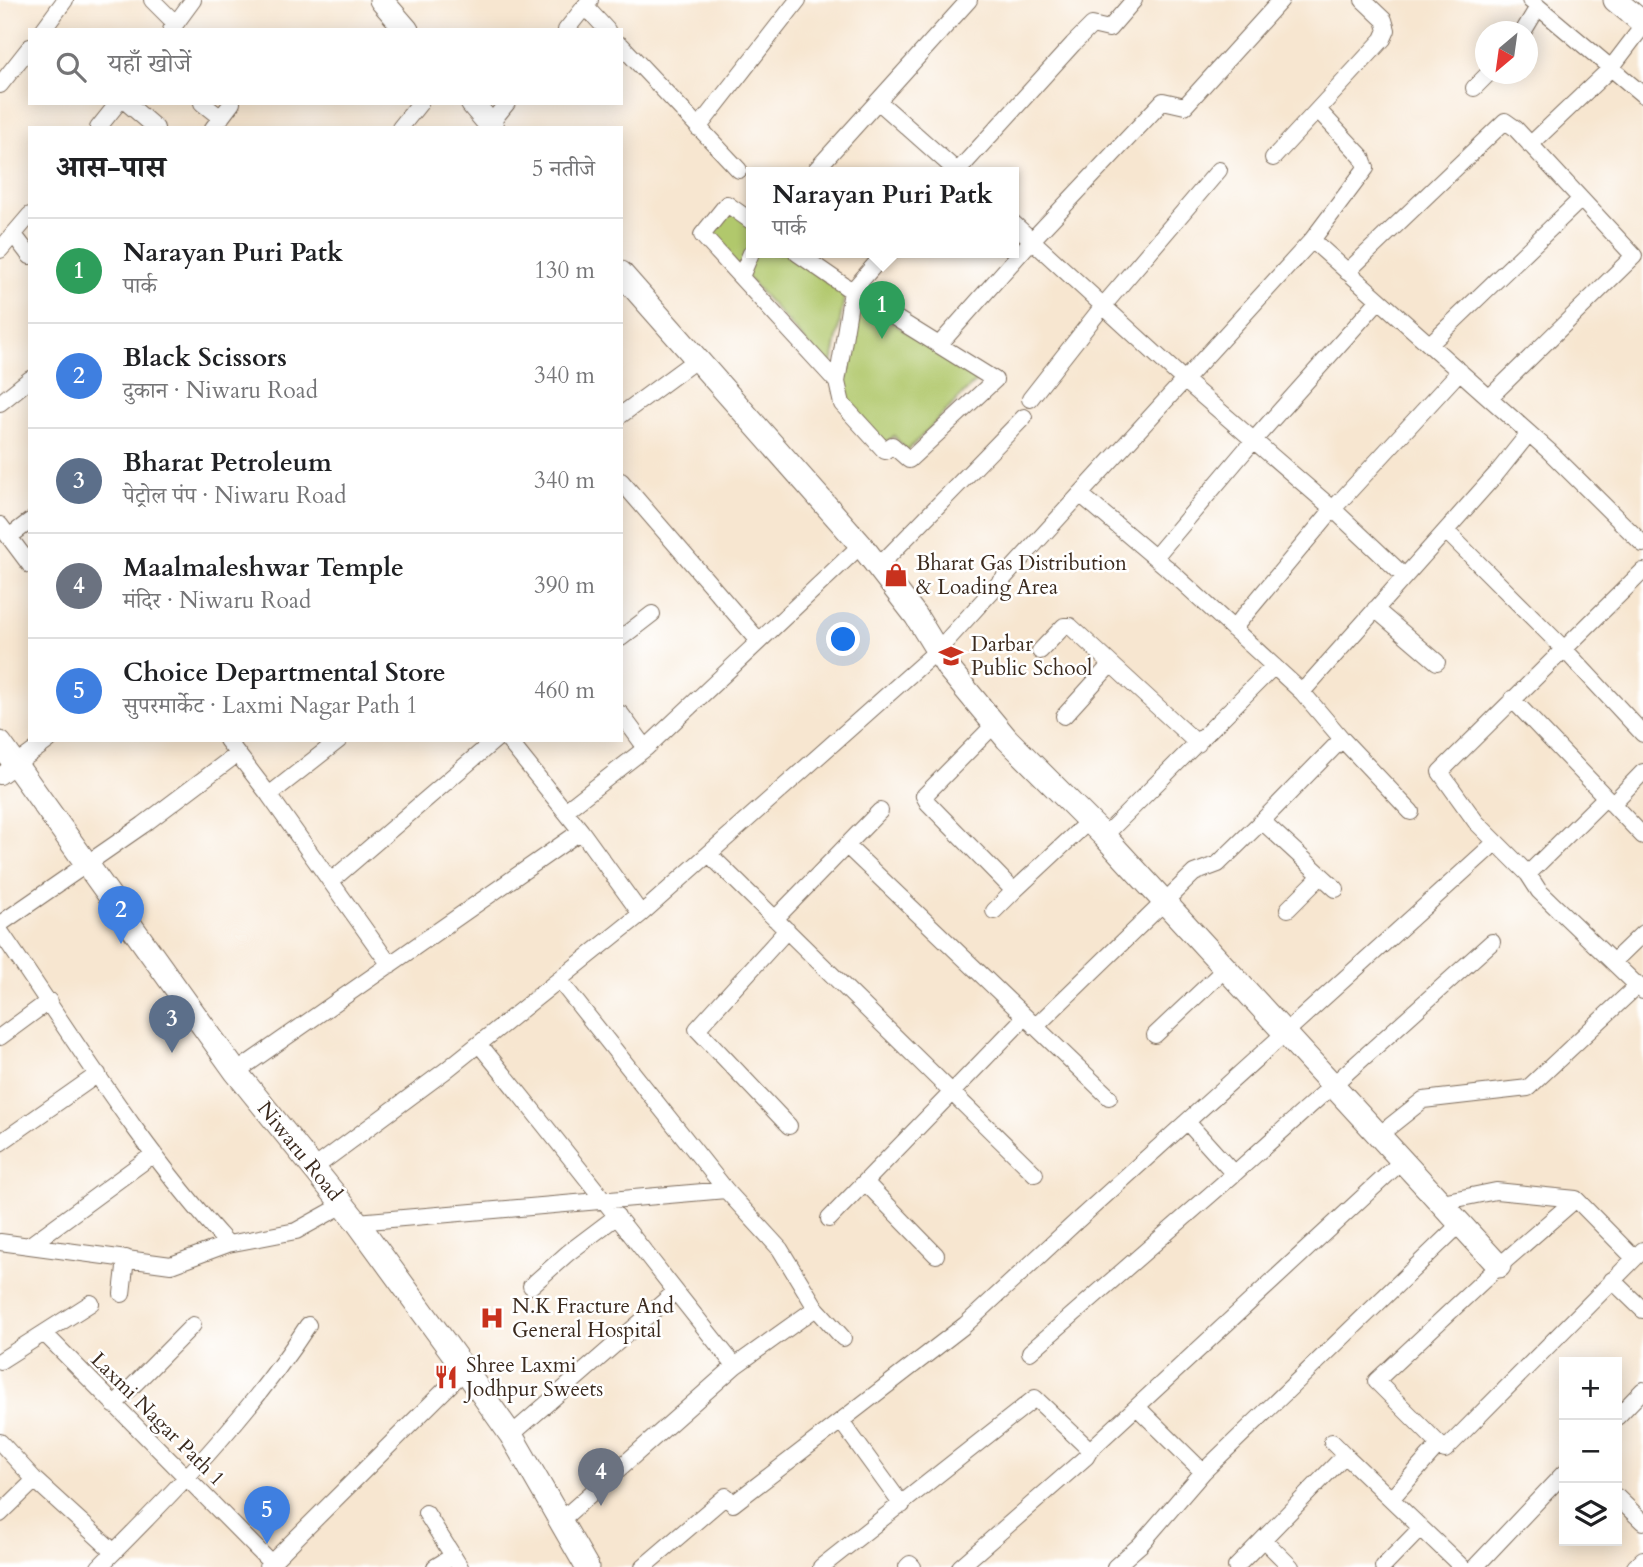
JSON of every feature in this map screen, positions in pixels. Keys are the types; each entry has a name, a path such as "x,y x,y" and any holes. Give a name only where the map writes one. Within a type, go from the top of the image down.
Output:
{"street":[{"path":"44,28 65,0"},
{"path":"152,0 173,27 193,0"},
{"path":"381,0 405,28"},
{"path":"698,128 798,0"},
{"path":"818,167 969,0"},
{"path":"962,167 1092,25 1109,29 1134,0"},
{"path":"1019,255 1163,101 1185,106 1281,0"},
{"path":"1273,158 1383,39 1387,30 1384,20 1363,0"},
{"path":"1530,145 1611,68 1643,24 1615,0"},
{"path":"568,28 588,3 606,28"},
{"path":"1527,21 1534,4 1643,95"},
{"path":"623,47 739,170"},
{"path":"0,85 28,50"},
{"path":"1474,88 1478,84"},
{"path":"878,101 952,167"},
{"path":"101,126 116,105"},
{"path":"129,105 154,126"},
{"path":"204,105 217,123 230,105"},
{"path":"402,126 418,105"},
{"path":"474,105 492,126 506,105"},
{"path":"314,1168 479,1044 641,914 938,650 1312,240 1366,168 1362,157 1319,111"},
{"path":"1347,271 1505,121 1634,256 1490,397"},
{"path":"1030,398 1103,306 1219,170"},
{"path":"1430,344 1581,199"},
{"path":"746,217 727,204 702,235 837,382"},
{"path":"0,250 28,218"},
{"path":"1019,228 1184,380 1333,509 1404,576"},
{"path":"14,235 28,253"},
{"path":"1312,240 1490,397 1643,544"},
{"path":"741,277 749,258"},
{"path":"804,258 852,291 995,380 909,460 892,445 885,451 842,404 837,382 852,291 881,258"},
{"path":"939,345 1016,258"},
{"path":"623,275 861,545 916,616 948,668 995,724 1097,828 1499,1266"},
{"path":"1155,557 1253,441 1379,300"},
{"path":"623,414 697,359"},
{"path":"1233,629 1333,509 1460,371"},
{"path":"0,403 28,381"},
{"path":"878,567 1024,417"},
{"path":"1302,692 1497,473 1529,433"},
{"path":"623,483 759,641"},
{"path":"1080,494 1155,557 1302,692 1342,739 1411,811"},
{"path":"28,522 4,531 28,562"},
{"path":"1446,531 1564,649 1643,734"},
{"path":"565,811 646,748 861,545"},
{"path":"1379,1135 1423,1100 1528,1088 1640,988 1539,891 1528,874 1476,821 1440,772 1642,575"},
{"path":"1375,609 1437,662"},
{"path":"623,636 652,614"},
{"path":"1040,651 1067,625 1198,744"},
{"path":"1064,716 1111,664"},
{"path":"994,911 1014,891 1097,828 1198,744 1274,666"},
{"path":"1512,699 1643,836"},
{"path":"623,717 646,748"},
{"path":"995,724 924,796 1014,891"},
{"path":"829,1219 952,1093 1194,873 1218,864 1342,739"},
{"path":"8,771 46,742"},
{"path":"228,742 269,795 390,965"},
{"path":"269,795 336,742"},
{"path":"331,881 493,742"},
{"path":"510,742 581,831 641,914"},
{"name":"Niwaru Road","path":"0,743 8,771 86,863 236,1072 350,1214 465,1370 511,1435 587,1567"},
{"path":"0,924 142,825 237,754"},
{"path":"1528,874 1643,772"},
{"path":"789,1126 697,1029 847,846 880,811"},
{"path":"1262,821 1336,889"},
{"path":"236,1072 581,831"},
{"path":"643,1567 726,1496 733,1504 965,1325 1496,842"},
{"path":"847,846 1109,1097"},
{"path":"710,855 1035,1174"},
{"path":"1288,909 1321,876"},
{"path":"0,931 154,1154 200,1214 228,1244"},
{"path":"1614,961 1643,933"},
{"path":"1030,1352 1234,1174 1492,942"},
{"path":"1155,1035 1226,968"},
{"path":"559,980 726,1190 780,1249 816,1308 843,1338"},
{"path":"0,1037 49,1001"},
{"path":"479,1044 735,1366"},
{"path":"0,1143 99,1074"},
{"path":"1188,1123 1234,1174"},
{"path":"30,1245 154,1154"},
{"path":"960,1567 1086,1457 1090,1450 1403,1160"},
{"path":"865,1182 936,1255"},
{"path":"0,1242 171,1265 228,1244 296,1231 350,1214 604,1200 726,1190"},
{"path":"1442,1202 1496,1191 1576,1199 1639,1254 1445,1450 1376,1381 1499,1266 1576,1199"},
{"path":"531,1286 568,1253 617,1216"},
{"path":"1115,1567 1140,1545 1203,1472 1461,1223"},
{"path":"122,1294 126,1258"},
{"path":"1612,1280 1643,1310"},
{"path":"511,1435 675,1292"},
{"path":"0,1361 91,1303"},
{"path":"560,1521 735,1366 816,1308"},
{"path":"114,1405 193,1325"},
{"path":"99,1567 187,1478 277,1373 308,1325"},
{"name":"Laxmi Nagar Path 1","path":"45,1334 269,1565"},
{"path":"269,1565 465,1370"},
{"path":"1622,1413 1643,1390"},
{"path":"821,1567 1035,1398 1090,1450"},
{"path":"1137,1407 1203,1472"},
{"path":"841,1421 902,1505"},
{"path":"0,1442 35,1480 114,1552"},
{"path":"1332,1442 1462,1567"},
{"path":"1391,1499 1439,1445"},
{"path":"1236,1567 1345,1455"},
{"path":"1475,1567 1559,1478"},
{"path":"0,1514 35,1480"},
{"path":"1622,1502 1643,1522"},
{"path":"426,1513 456,1562 435,1567"},
{"path":"1383,1567 1422,1528"},
{"path":"1264,1540 1291,1567"},
{"path":"1635,1567 1643,1559"},
{"path":"906,1567 910,1564 913,1567"}],"green space":[{"path":"730,209 746,221 746,258 797,258 845,294 831,370 709,235"},
{"path":"854,297 977,380 907,451 894,436 884,444 846,401 842,381"}],"place":[{"name":"Narayan Puri Patk","path":"882,339"},
{"name":"Bharat Gas Distribution & Loading Area","path":"896,575"},
{"name":"Darbar Public School","path":"951,656"},
{"name":"Black Scissors","path":"121,944"},
{"name":"Bharat Petroleum","path":"172,1053"},
{"name":"N.K Fracture And General Hospital","path":"492,1318"},
{"name":"Shree Laxmi Jodhpur Sweets","path":"446,1377"},
{"name":"Maalmaleshwar Temple","path":"601,1506"},
{"name":"Choice Departmental Store","path":"267,1544"}]}
